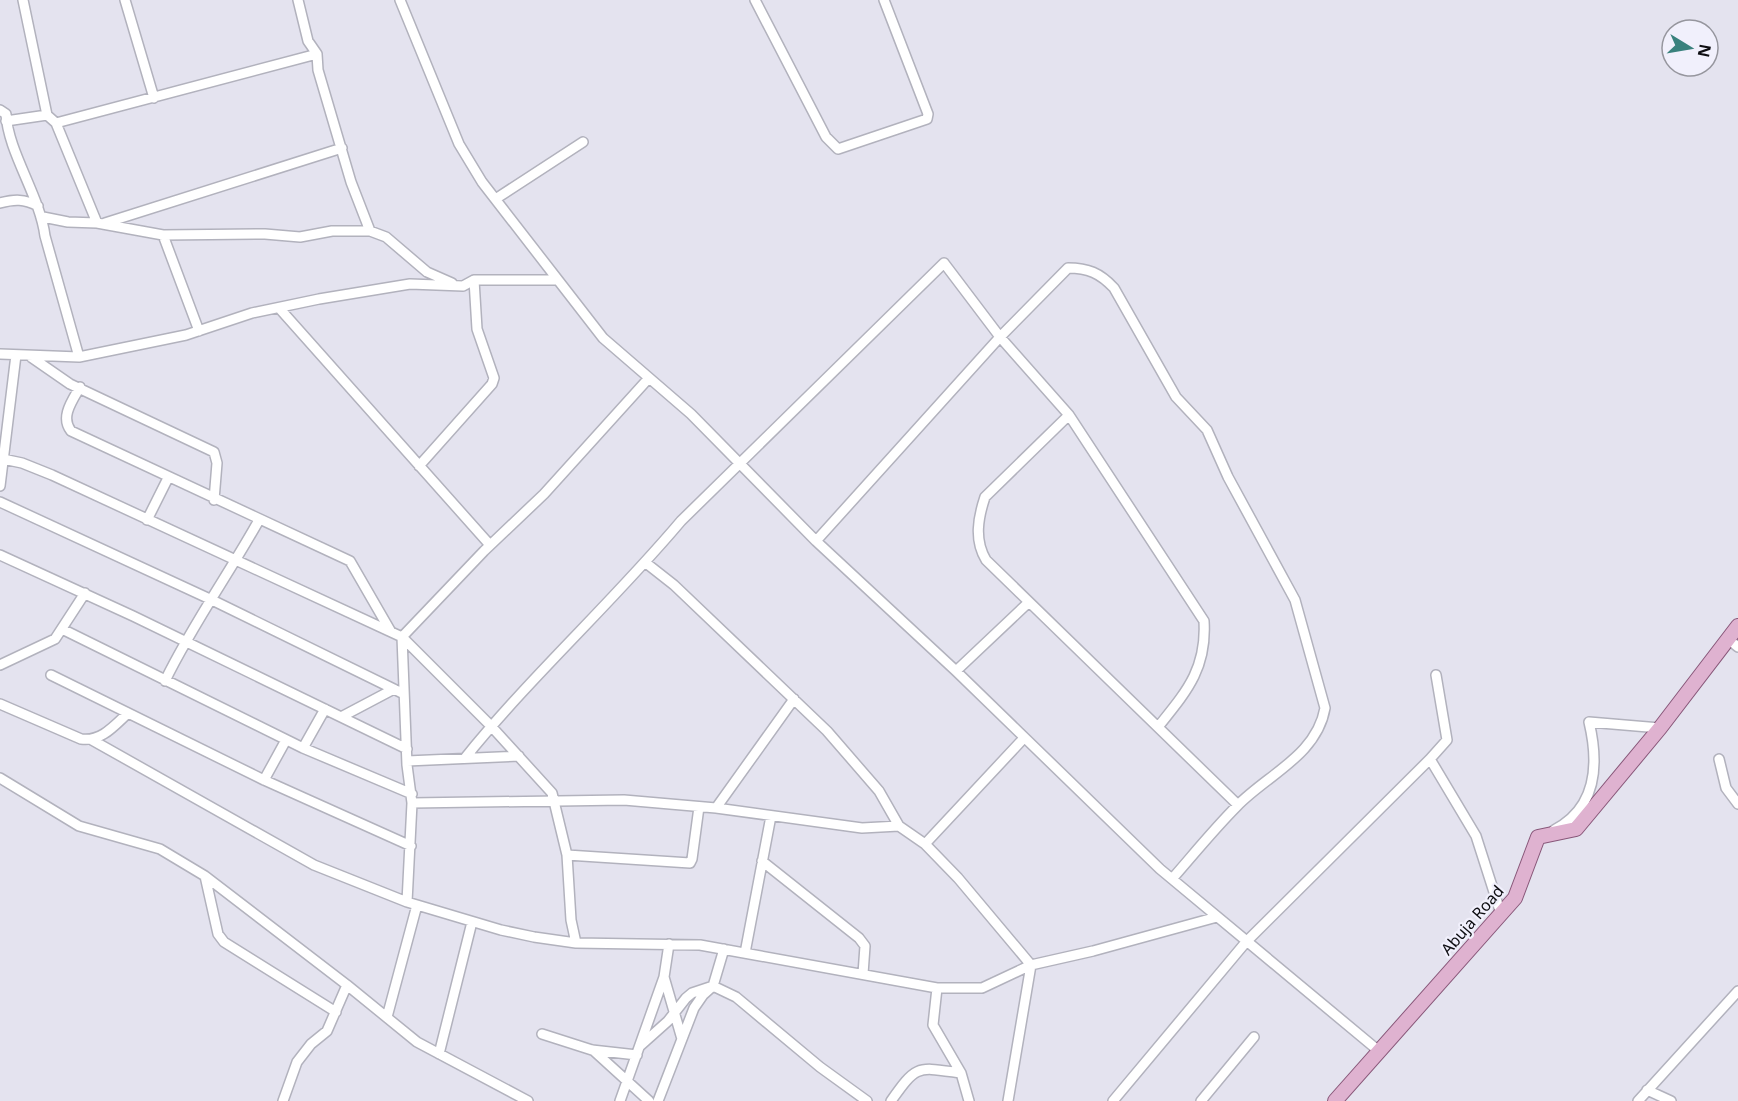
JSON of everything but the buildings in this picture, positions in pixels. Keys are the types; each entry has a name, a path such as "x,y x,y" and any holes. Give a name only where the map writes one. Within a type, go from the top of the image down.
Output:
{"main road":[{"path":"1538,837 1576,829 1733,643 1738,626"},
{"name":"Abuja Road","path":"1335,1101 1515,898 1538,837"}],"street":[{"path":"23,0 47,115 56,123 100,224"},
{"path":"125,0 154,98"},
{"path":"298,0 308,41 317,54 318,70 351,182 370,231"},
{"path":"400,0 459,144 482,182 497,198 603,338 691,414 816,541 956,671 1172,879 1380,1052"},
{"path":"754,0 826,137 838,149 927,119 928,114 884,0"},
{"path":"56,123 317,54"},
{"path":"0,110 6,114 6,121 43,217 45,236 79,357"},
{"path":"6,121 47,115"},
{"path":"497,198 583,142"},
{"path":"100,224 342,148"},
{"path":"0,203 16,199 27,200 38,206"},
{"path":"43,217 163,235 265,234 300,237 332,231 370,231 386,237 427,272 463,286"},
{"path":"163,235 199,331"},
{"path":"465,758 491,726 646,563 681,521 944,264 1000,337 1069,415 1204,621 1205,640 1202,661 1189,688 1158,727"},
{"path":"816,541 1000,337 1068,268 1084,268 1103,276 1114,288 1176,397 1207,430 1228,477 1295,600 1325,708 1323,721 1297,757 1238,805 1172,879"},
{"path":"0,354 31,357 79,357 199,331 252,313 410,284 463,286 474,280 558,280"},
{"path":"419,466 492,384 494,378 477,329 474,280"},
{"path":"280,309 490,545"},
{"path":"0,486 16,355"},
{"path":"31,357 69,384 80,387 214,452 217,463 214,500"},
{"path":"407,902 412,799 407,761 402,637 490,545 544,494 648,379"},
{"path":"80,387 67,411 67,423 71,431 214,500 350,561 391,632"},
{"path":"1069,415 985,497 979,515 978,547 986,560 1238,805"},
{"path":"2,463 22,463 52,475 402,637 549,788 555,800 567,855 571,920 576,943"},
{"path":"147,520 168,478"},
{"path":"0,502 212,600 404,694"},
{"path":"165,681 185,640 212,600 259,520"},
{"path":"0,555 185,640 407,749"},
{"path":"646,563 674,585 828,731 879,790 899,825 925,844 958,878 1031,965 1010,1100"},
{"path":"0,665 46,645 62,629 85,593"},
{"path":"956,671 1029,602"},
{"path":"62,629 286,740 412,799 624,800 716,808 862,828 899,825"},
{"path":"51,675 264,780 411,846"},
{"path":"1113,1101 1246,942 1447,740 1436,675"},
{"path":"341,717 394,689"},
{"path":"716,808 794,699"},
{"path":"0,704 81,739 92,740 314,865 407,902 501,930 576,943 669,944 724,950 937,988 982,988 1031,965 1093,951 1217,917"},
{"path":"303,748 325,709"},
{"path":"92,740 104,734 128,713"},
{"path":"1538,837 1566,824 1584,803 1594,777 1595,749 1588,722 1660,728"},
{"path":"925,844 1024,738"},
{"path":"264,780 286,740"},
{"path":"407,761 519,756"},
{"path":"1430,759 1476,836 1501,914"},
{"path":"1719,759 1726,788 1738,804"},
{"path":"0,778 78,826 160,849 205,876 417,1042 528,1101"},
{"path":"567,855 690,863 699,807"},
{"path":"745,953 771,816"},
{"path":"762,861 859,938 865,946 863,974"},
{"path":"205,876 218,934 224,942 336,1012"},
{"path":"387,1017 417,905"},
{"path":"439,1054 472,922"},
{"path":"620,1101 664,977 669,944"},
{"path":"658,1101 694,1008 713,986 724,950"},
{"path":"664,977 682,1040"},
{"path":"283,1101 297,1062 311,1044 327,1031 347,985"},
{"path":"542,1034 592,1050 638,1051 692,993 713,986 736,997 820,1067 867,1101"},
{"path":"937,988 933,1025 961,1073 969,1101"},
{"path":"1638,1101 1738,990"},
{"path":"1201,1101 1254,1037"},
{"path":"592,1050 649,1101"},
{"path":"891,1101 910,1073 917,1070 929,1068 961,1073"},
{"path":"1647,1090 1671,1101"}]}
